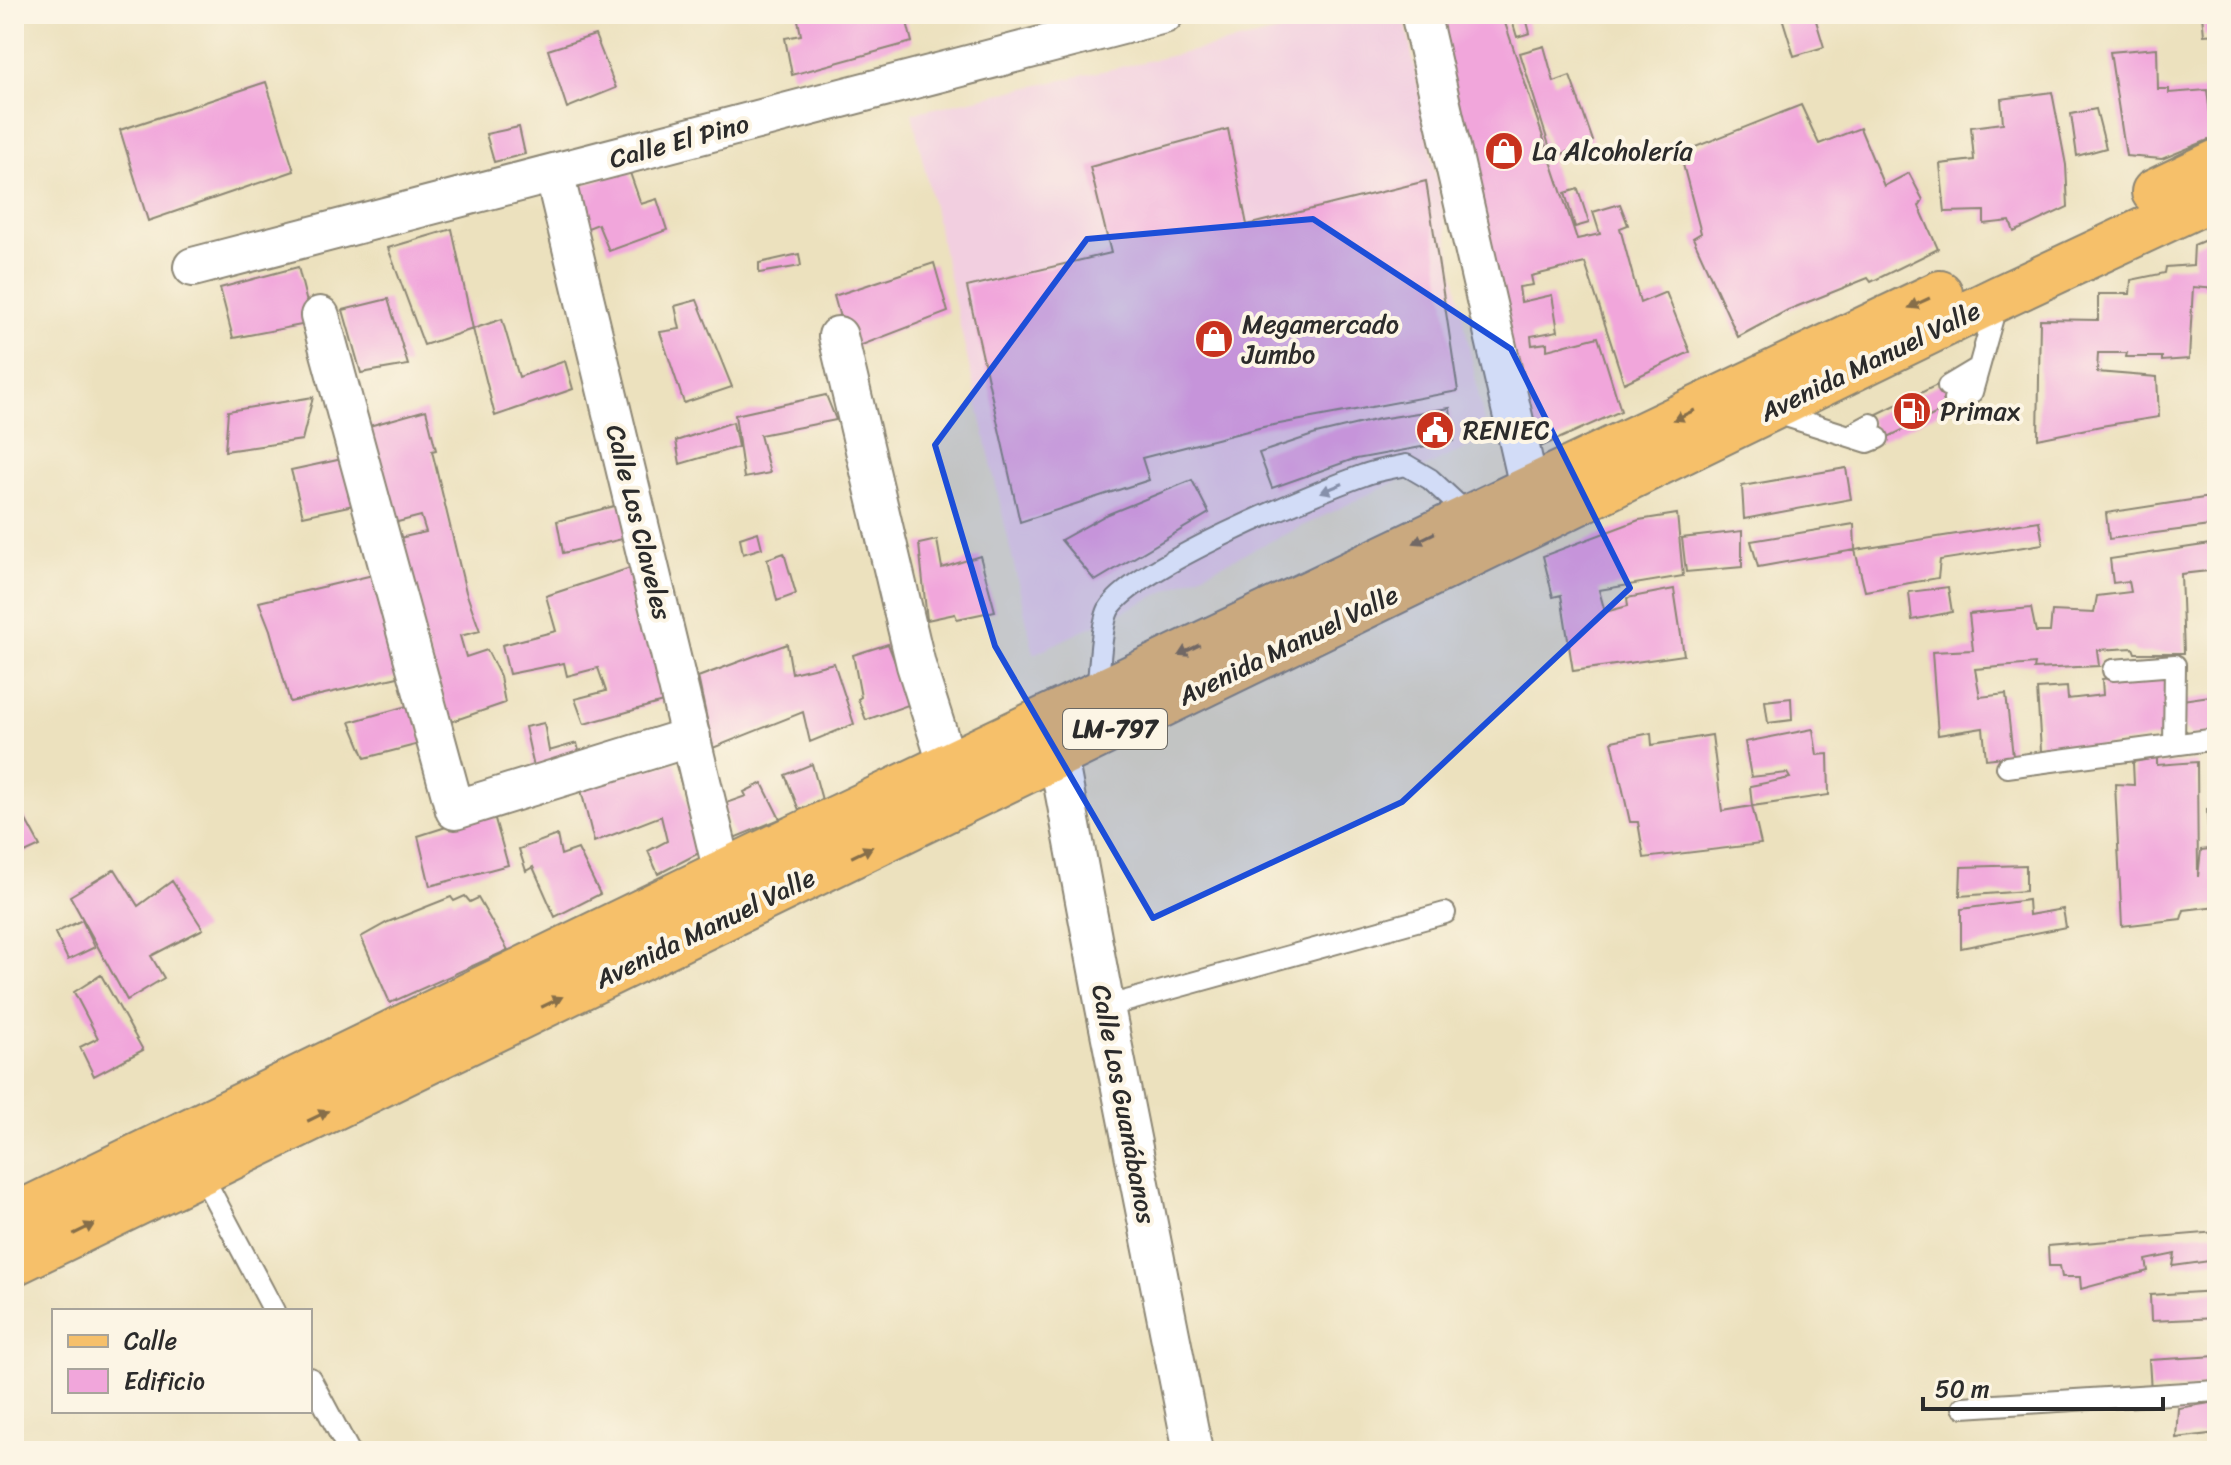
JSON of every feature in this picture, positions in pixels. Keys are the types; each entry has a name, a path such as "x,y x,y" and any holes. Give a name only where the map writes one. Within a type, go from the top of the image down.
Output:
{"main road":[{"name":"Avenida Manuel Valle","path":"14,1263 1058,757 1534,505 2217,162"},
{"name":"Avenida Manuel Valle","path":"14,1216 723,872 1470,516 1534,505 1769,411 2217,196"}],"street":[{"name":"Calle El Pino","path":"193,267 1164,14"},
{"path":"1421,17 1534,505"},
{"name":"Calle Los Claveles","path":"554,173 723,872"},
{"path":"320,316 455,810 691,737"},
{"path":"838,336 916,665 948,766"},
{"name":"Calle Los Guanábanos","path":"1058,757 1193,1451"}],"lane":[{"path":"1951,393 1978,368 1999,298"},
{"path":"1769,411 1868,442 1874,431"},
{"path":"1097,694 1107,612 1115,601 1138,581 1287,506 1367,473 1406,465 1430,479 1470,516"},
{"path":"2113,670 2175,665 2174,745"},
{"path":"2007,767 2217,739"},
{"path":"1105,1007 1445,913"},
{"path":"201,1173 273,1309"},
{"path":"312,1382 349,1451"},
{"path":"1963,1407 2217,1391"}],"highlighted area":[{"path":"1313,219 1511,349 1630,588 1402,802 1153,918 995,646 935,445 1087,239"}],"shaded area":[{"path":"1360,14 1404,14 1487,438 1034,654 912,113"}],"building":[{"path":"587,14 620,14 591,25"},
{"path":"905,14 912,42 792,75 785,38 801,35 797,15"},
{"path":"1437,14 1502,14 1577,239 1600,234 1593,212 1620,204 1628,225 1620,228 1640,303 1666,292 1690,352 1624,383 1585,263 1531,276 1533,285 1519,287 1521,302 1552,295 1558,331 1531,336 1532,345 1547,343 1547,350 1598,337 1621,411 1529,452"},
{"path":"1525,14 1530,33 1517,37 1511,17"},
{"path":"1781,14 1814,14 1824,47 1794,56"},
{"path":"2202,14 2217,14 2217,34 2204,35"},
{"path":"595,35 616,88 567,108 548,50"},
{"path":"1544,46 1554,82 1570,76 1593,141 1553,158 1520,53"},
{"path":"2157,48 2158,89 2169,89 2169,93 2207,90 2213,138 2162,159 2126,156 2110,52"},
{"path":"266,82 294,171 148,221 120,130"},
{"path":"2052,92 2066,165 2068,207 2014,232 2010,221 1984,224 1984,211 1945,212 1940,164 1974,160 1971,127 2003,123 2001,99"},
{"path":"1801,105 1819,144 1860,128 1884,186 1909,173 1923,200 1919,206 1938,249 1871,282 1868,278 1788,310 1738,337 1693,238 1701,233 1680,153"},
{"path":"2096,109 2106,148 2077,156 2071,114"},
{"path":"519,127 525,154 494,162 486,134"},
{"name":"Megamercado Jumbo","path":"1228,129 1247,225 1426,181 1458,391 1263,427 1142,458 1149,480 1020,522 967,287 1111,253 1090,167"},
{"path":"629,170 641,204 657,199 667,230 609,251 598,224 578,232 568,190"},
{"path":"1578,189 1589,223 1575,227 1565,193"},
{"path":"452,229 473,329 424,345 388,248"},
{"path":"2217,235 2217,289 2193,287 2189,359 2162,361 2162,357 2098,353 2097,372 2157,377 2159,417 2038,439 2040,319 2098,320 2098,294 2130,294 2131,280 2165,273 2166,267 2193,265 2194,245"},
{"path":"799,254 801,266 759,273 759,263"},
{"path":"934,263 948,312 849,350 834,296"},
{"path":"298,267 312,323 233,338 220,288"},
{"path":"388,299 408,365 361,373 343,310"},
{"path":"697,300 732,387 684,403 660,332 680,329 675,306"},
{"path":"502,319 519,377 565,361 573,389 495,416 473,329"},
{"name":"Primax","path":"1945,381 1956,404 1880,441 1869,418"},
{"path":"826,395 836,420 760,435 770,473 744,478 735,415"},
{"path":"313,397 302,440 225,451 228,411"},
{"path":"1450,408 1454,441 1351,460 1272,488 1259,453 1316,434 1379,419"},
{"path":"426,410 436,450 432,451 466,592 480,631 460,636 466,657 487,650 500,676 505,703 450,722 395,539 426,532 421,516 386,525 362,428"},
{"path":"733,422 738,447 680,464 676,441"},
{"path":"347,458 358,504 303,516 291,470"},
{"path":"1846,468 1851,499 1744,519 1742,486"},
{"path":"1192,480 1209,513 1095,581 1061,540 1106,515"},
{"path":"2217,496 2217,525 2109,539 2106,513"},
{"path":"629,502 635,536 563,553 557,521"},
{"path":"1677,514 1683,576 1599,590 1605,612 1628,606 1627,598 1674,589 1684,655 1573,671 1561,595 1553,597 1543,556 1639,520"},
{"path":"2039,521 2043,544 1940,560 1938,578 1865,591 1855,550"},
{"path":"1854,524 1855,550 1758,567 1751,541"},
{"path":"1742,531 1742,567 1686,572 1682,538"},
{"path":"758,532 762,548 743,554 740,538"},
{"path":"937,540 942,568 980,556 995,611 957,619 955,614 927,620 919,544"},
{"path":"2217,543 2217,570 2181,574 2184,653 2135,653 2133,648 2097,650 2099,666 2034,669 2035,664 1975,669 1980,697 2006,694 2013,756 1986,759 1983,728 1938,735 1932,652 1973,650 1969,614 2031,608 2036,632 2050,632 2052,611 2094,613 2097,596 2131,592 2129,581 2113,583 2110,559"},
{"path":"784,553 796,594 777,601 767,559"},
{"path":"642,564 670,700 584,724 575,699 606,691 598,668 567,676 564,663 509,674 502,645 556,631 546,596"},
{"path":"373,575 402,676 290,702 259,602"},
{"path":"1948,587 1952,612 1912,620 1909,592"},
{"path":"787,644 792,673 834,663 854,724 810,742 803,712 713,748 698,677"},
{"path":"888,644 911,704 866,720 858,699 861,697 853,655"},
{"path":"2164,671 2171,736 2073,750 2041,751 2037,689 2067,687 2068,699 2103,695 2102,679"},
{"path":"2217,695 2217,733 2191,735 2184,729 2182,700"},
{"path":"1791,698 1792,720 1768,723 1765,701"},
{"path":"414,704 423,743 365,758 350,722"},
{"path":"544,723 549,751 577,743 583,767 537,781 525,727"},
{"path":"1813,729 1817,755 1828,754 1829,795 1752,806 1750,786 1790,778 1787,773 1751,777 1745,742"},
{"path":"1651,733 1652,745 1712,735 1722,811 1752,806 1761,844 1644,858 1638,822 1630,822 1612,741"},
{"path":"2157,758 2157,765 2197,762 2198,877 2201,850 2209,849 2207,809 2217,808 2217,906 2184,910 2181,919 2122,926 2115,784 2134,785 2133,762"},
{"path":"675,762 701,852 658,874 648,851 667,841 661,816 594,842 580,786"},
{"path":"812,764 822,800 799,810 785,775"},
{"path":"762,783 780,819 734,838 723,804 746,796 744,792"},
{"path":"21,811 40,846 14,858 14,815"},
{"path":"493,812 508,865 430,886 418,836"},
{"path":"557,835 561,855 578,849 600,894 555,917 533,867 526,871 519,849"},
{"path":"2026,865 2026,891 1960,896 1961,867"},
{"path":"115,869 138,906 172,881 203,929 151,956 164,978 127,1000 70,896"},
{"path":"465,896 470,902 478,898 508,950 390,1003 361,937 388,922 451,897 454,901"},
{"path":"2028,900 2029,915 2063,909 2066,927 1961,948 1961,909"},
{"path":"82,920 95,947 68,960 55,933"},
{"path":"101,975 143,1050 94,1076 80,1047 98,1038 74,992"},
{"path":"2217,1232 2217,1260 2173,1266 2175,1254 2146,1260 2148,1271 2081,1289 2080,1277 2062,1277 2060,1266 2049,1266 2048,1246"},
{"path":"2217,1291 2217,1318 2151,1321 2150,1295"},
{"path":"2217,1356 2217,1386 2151,1391 2149,1360"},
{"path":"2217,1402 2217,1433 2176,1438 2178,1408"}],"place":[{"name":"La Alcoholería","path":"1504,151"},
{"name":"Megamercado Jumbo","path":"1214,339"},
{"name":"Primax","path":"1912,411"},
{"name":"RENIEC","path":"1435,430"}]}
